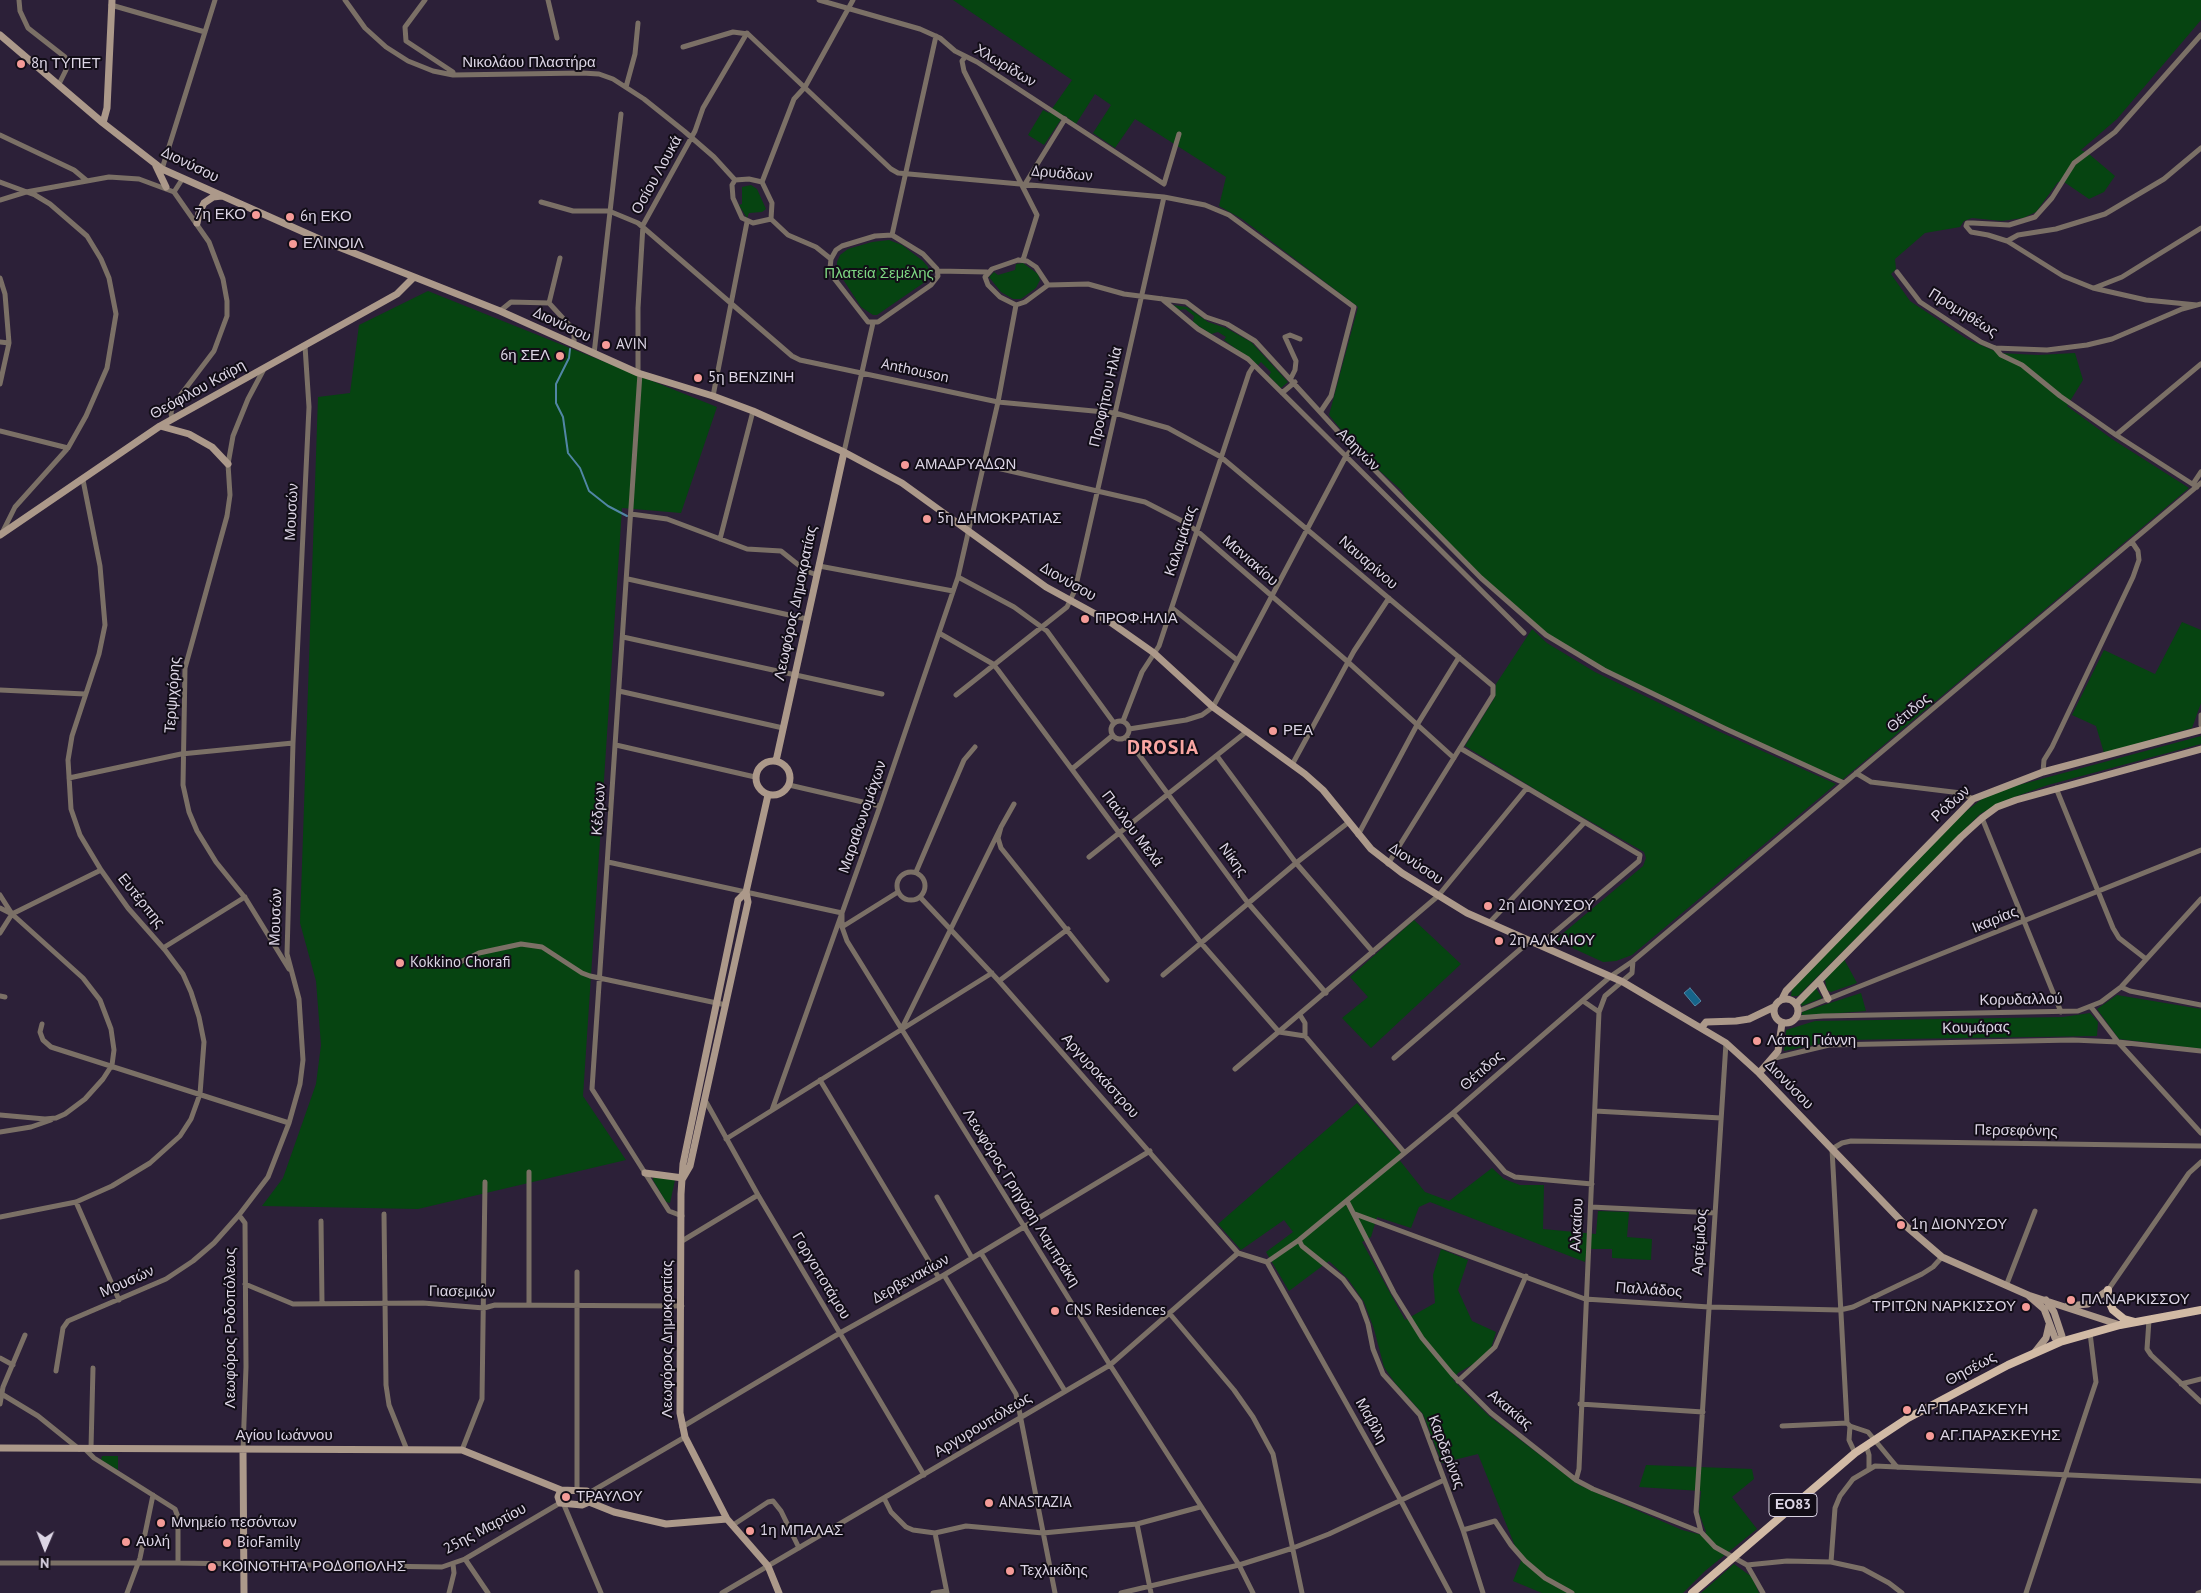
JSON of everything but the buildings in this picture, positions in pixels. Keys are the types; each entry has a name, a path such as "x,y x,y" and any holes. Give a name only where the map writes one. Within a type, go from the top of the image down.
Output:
{"main road":[{"path":"2108,1290 2108,1299 2113,1310 2124,1319 2139,1322"},
{"name":"Θησέως","path":"1692,1593 1855,1453 1908,1418 2035,1352 2060,1342 2120,1325 2201,1310"}],"street":[{"path":"19,0 20,11 28,28 66,57 66,70 59,84"},
{"path":"166,187 159,167 215,0"},
{"name":"Νικολάου Πλαστήρα","path":"345,0 365,28 386,47 421,67 453,75 582,72 599,74 644,98 691,138 735,180"},
{"path":"425,0 405,27 406,41 453,72 453,75"},
{"path":"548,0 557,38"},
{"name":"Χλωρίδων","path":"819,0 936,36 964,57 977,62 1164,184 1178,134"},
{"path":"771,219 772,203 762,182 794,99 805,87 850,9 853,0"},
{"path":"103,123 107,108 111,2 204,32"},
{"path":"626,87 635,54 638,23"},
{"path":"683,47 733,32 747,33"},
{"name":"Δρυάδων","path":"747,33 755,38 891,169 905,174 1164,197 1205,205 1229,215 1354,307 1331,396 1320,411"},
{"name":"Οσίου Λουκά","path":"639,373 638,308 643,227 696,129 703,108 747,33"},
{"name":"Διονύσου","path":"0,35 103,123 159,167 413,278 500,311 639,373 713,396 753,411 844,452 902,483 1046,587 1110,622 1154,653 1213,707 1246,732 1293,763 1323,790 1358,834 1388,864 1438,896 1489,923 1541,944 1623,982 1702,1027 1726,1043 1759,1074 1907,1227 1942,1256 2028,1295 2046,1299 2120,1325"},
{"path":"2199,305 2146,300 2093,288 2063,276 2007,241 1971,232 1966,226 1967,223 2009,225 2035,217 2052,198 2063,177 2074,162 2115,132 2201,35"},
{"path":"892,236 936,36"},
{"path":"964,57 962,62 964,71 1037,215 1023,260"},
{"path":"594,354 621,114"},
{"path":"1022,184 1065,119"},
{"path":"0,136 74,170 86,180"},
{"path":"2007,241 2018,235 2056,230 2105,214 2164,179 2201,148"},
{"path":"0,200 26,192 86,180 118,176 144,180 166,187 174,192 198,223 209,242 223,279 228,301 227,316 214,351 173,405 172,419"},
{"path":"174,192 183,178"},
{"path":"762,182 749,179 735,180 732,188 734,204 742,218 747,222 762,222 771,219"},
{"path":"0,182 50,204 87,236 104,267 116,306 116,324 107,368 86,416 68,448 22,498 0,536"},
{"path":"198,223 199,213 204,203 213,197 223,196"},
{"name":"Προφήτου Ηλία","path":"1071,601 1076,590 1164,197"},
{"path":"541,202 573,211 609,211"},
{"name":"Anthouson","path":"609,211 625,216 643,227 792,356 800,360 998,402 1115,413 1168,428 1221,456"},
{"path":"771,219 788,235 816,247 831,259"},
{"path":"713,396 747,222"},
{"path":"2093,288 2122,277 2201,228"},
{"path":"873,323 861,316 833,277 830,268 831,259 836,250 842,246 875,236 892,236 913,246 938,271 987,272 1002,264 1023,260 1040,271 1048,285 1025,302 1016,305 1000,297 991,288 986,281 987,272"},
{"path":"549,304 560,258"},
{"path":"844,452 873,323 931,285 936,280 938,271"},
{"name":"Προμηθέως","path":"1897,272 1920,302 1981,342 1995,348 2047,350 2087,345 2112,339 2168,314 2199,305"},
{"path":"0,278 5,294 9,343 0,384"},
{"name":"Θεόφιλου Καϊρη","path":"0,536 160,426 397,294 413,278"},
{"name":"Αθηνών","path":"1048,285 1088,284 1124,294 1184,301 1206,317 1227,324 1251,338 1293,380 1352,446 1481,578 1546,635 1604,670 1844,783"},
{"name":"Αθηνών","path":"1162,299 1198,329 1240,353 1254,365 1524,634"},
{"path":"500,311 512,302 549,304 570,327 574,345"},
{"name":"Μαραθωνομάχων","path":"772,1110 880,806 954,590 970,531 998,402 1016,305"},
{"path":"1282,393 1293,380 1296,370 1296,362 1284,336 1290,335 1300,340"},
{"path":"0,342 9,343"},
{"name":"Μουσών","path":"56,1371 63,1328 68,1321 166,1278 193,1261 214,1243 239,1215 268,1177 300,1084 303,1060 299,999 287,954 293,743 309,407 305,346"},
{"path":"1995,348 2001,355 2022,365 2060,396 2116,435 2197,485"},
{"path":"2116,435 2201,364"},
{"name":"Καλαμάτας","path":"1123,721 1142,672 1160,646 1221,456 1249,373 1254,365"},
{"name":"Τερψιχόρης","path":"264,368 248,399 233,436 228,464 230,495 227,516 185,668 182,754 183,785 189,812 197,831 216,862 245,897 293,976"},
{"name":"Κέδρων","path":"639,373 628,579 592,1089 669,1211 682,1216"},
{"path":"720,539 753,411"},
{"path":"160,426 189,434 212,447 228,464"},
{"path":"0,431 68,448"},
{"path":"1129,729 1186,720 1202,715 1213,707 1352,446"},
{"name":"Λεωφόρος Δημοκρατίας","path":"776,761 844,452"},
{"name":"Ναυαρίνου","path":"1221,456 1490,682 1494,691 1460,748"},
{"name":"Μανιακίου","path":"984,465 1145,502 1198,531 1348,662 1454,758"},
{"name":"Θέτιδος","path":"1347,1201 1453,1113 1611,976 1633,961 2132,542 2197,485 2201,472"},
{"name":"Ευτέρπης","path":"0,1217 76,1202 112,1186 150,1163 180,1136 192,1119 200,1094 204,1042 200,1017 183,974 164,948 128,908 101,870 80,835 74,818 68,760 72,736 99,654 105,625 100,566 83,480"},
{"path":"631,514 662,517 751,550 781,551 806,572 817,575"},
{"path":"2043,772 2044,760 2052,747 2133,577 2139,560 2138,551 2132,542"},
{"path":"819,566 954,590"},
{"path":"958,576 989,592 1042,627 1114,723"},
{"path":"628,579 807,619"},
{"path":"1293,763 1348,662 1389,598"},
{"path":"956,695 1067,607 1071,601"},
{"path":"1172,608 1237,660"},
{"name":"Παύλου Μελά","path":"939,634 993,664 1200,943 1279,1032"},
{"path":"623,637 882,694"},
{"path":"1358,834 1417,725 1459,656"},
{"path":"0,690 85,694"},
{"path":"619,691 783,728"},
{"path":"2201,715 2201,725"},
{"path":"1114,723 1123,721 1129,729"},
{"path":"1114,723 1110,731 1112,736 1118,740 1126,737 1129,729"},
{"name":"Ρόδων","path":"1782,999 1786,992 1973,798 2043,772 2201,730"},
{"path":"1088,858 1246,732"},
{"path":"1072,769 1112,736"},
{"name":"Νίκης","path":"1126,737 1248,902 1326,993"},
{"path":"69,778 182,754 293,743"},
{"path":"616,745 755,778"},
{"path":"916,872 964,760 975,747"},
{"path":"1388,864 1460,748 1526,789 1640,855 1641,859 1541,944"},
{"name":"Ρόδων","path":"1797,1011 1819,981 1982,818 2016,800 2201,749"},
{"path":"1216,756 1296,863 1373,952"},
{"path":"776,761 788,770 789,785 783,792 768,795 758,789 755,778 764,763 776,761"},
{"path":"1856,773 1870,782 1961,793 1973,798"},
{"path":"789,785 880,806"},
{"path":"2056,788 2113,928 2119,938 2146,959"},
{"path":"1235,1069 1438,896 1526,789"},
{"name":"Λεωφόρος Δημοκρατίας","path":"683,1178 690,1166 726,1005 748,902 746,892 768,795"},
{"path":"901,1029 950,928 1014,804"},
{"path":"1982,818 2062,1012"},
{"path":"1163,975 1248,902 1349,822"},
{"path":"1489,923 1584,823"},
{"path":"1001,827 998,838 1003,852 1108,980"},
{"name":"Ικαρίας","path":"1797,1011 2025,922 2201,850"},
{"path":"608,862 842,913"},
{"path":"0,933 12,914 101,870"},
{"path":"908,872 916,872 922,876 925,890 920,897 908,900 898,892 897,885 901,875 908,872"},
{"name":"Λεωφόρος Δημοκρατίας","path":"728,1519 685,1437 680,1414 683,1164 738,900 746,892"},
{"path":"842,927 898,892"},
{"path":"0,895 12,914"},
{"path":"164,948 245,897"},
{"name":"Αργυροκάστρου","path":"920,897 992,973 1238,1253"},
{"name":"Κορυδαλλού","path":"1797,1011 1832,1015 2062,1012 2091,1007 2121,987 2201,899"},
{"path":"0,908 12,914 83,978 100,1000 111,1029 114,1050 112,1065 86,1099 72,1110 31,1128 0,1132"},
{"name":"Λεωφόρος Γρηγόρη Λαμπράκη","path":"842,913 842,927 848,941 901,1029 1110,1365 1239,1565 1253,1593"},
{"path":"999,981 1068,929"},
{"path":"1394,1058 1531,940"},
{"path":"454,965 479,953 521,944 542,947 582,973 726,1005"},
{"path":"280,955 287,954"},
{"name":"Θέτιδος","path":"1623,982 1632,973 1633,961"},
{"path":"726,1138 992,973"},
{"path":"1819,981 1828,999"},
{"name":"Αλκαίου","path":"1576,1480 1600,1012 1605,996 1623,982"},
{"path":"2121,987 2130,991 2201,1005"},
{"path":"1702,1027 1706,1022 1736,1021 1749,1018 1774,1007 1782,999 1790,999 1797,1011 1789,1023 1782,1023 1776,1018 1774,1007"},
{"path":"1584,1001 1600,1012"},
{"path":"2091,1007 2118,1042 2201,1133"},
{"path":"1300,1015 1305,1023 1305,1036 1404,1152"},
{"path":"1759,1074 1775,1058 1778,1051 1782,1023"},
{"path":"42,1024 40,1032 43,1040 51,1047 288,1123"},
{"path":"1279,1032 1305,1036"},
{"name":"Κουμάρας","path":"1775,1058 1829,1045 2074,1040 2118,1042 2201,1051"},
{"name":"Αρτέμιδος","path":"1701,1532 1696,1512 1726,1043"},
{"path":"820,1080 1016,1394 1055,1593"},
{"name":"Γοργοποτάμου","path":"699,1088 758,1195 924,1475"},
{"path":"1595,1111 1721,1118"},
{"path":"1453,1113 1505,1172 1515,1177 1592,1184"},
{"path":"0,1115 56,1118"},
{"name":"Περσεφόνης","path":"1832,1149 1842,1143 1851,1141 2201,1146"},
{"path":"1832,1149 1849,1440 1855,1453"},
{"name":"Δερβενακίων","path":"682,1427 840,1333 981,1253 1150,1151"},
{"path":"2065,1306 2088,1304 2108,1290 2189,1173 2201,1162"},
{"path":"529,1172 529,1305"},
{"path":"645,1173 683,1178"},
{"path":"462,1450 482,1399 485,1182"},
{"path":"682,1241 758,1195"},
{"path":"937,1197 972,1258"},
{"path":"1238,1253 1267,1262 1299,1240 1347,1201"},
{"name":"Ακακίας","path":"1347,1201 1394,1293 1422,1338 1458,1381 1491,1413 1576,1480 1593,1489 1701,1532 1715,1547 1747,1565"},
{"path":"76,1202 118,1300"},
{"path":"1591,1207 1715,1213"},
{"path":"2006,1286 2035,1211"},
{"path":"384,1214 386,1385 389,1405 406,1450"},
{"name":"Παλλάδος","path":"1355,1214 1585,1298 1709,1307 1840,1310 1852,1307 1922,1274 1933,1267 1942,1256"},
{"name":"Λεωφόρος Ροδοπόλεως","path":"239,1215 245,1223 244,1593"},
{"path":"321,1221 322,1303"},
{"name":"Καρδερίνας","path":"1299,1240 1302,1246 1343,1279 1360,1302 1368,1324 1373,1350 1383,1374 1420,1415 1463,1530 1483,1593"},
{"path":"981,1253 1066,1391"},
{"name":"Αργυρουπόλεως","path":"722,1593 1110,1365 1238,1253"},
{"name":"Μαβίλη","path":"1267,1262 1450,1593"},
{"path":"577,1272 577,1490"},
{"path":"1458,1381 1496,1347 1526,1276"},
{"name":"Γιασεμιών","path":"245,1284 288,1303 456,1304 484,1308 495,1305 682,1306"},
{"name":"Διονύσου","path":"2028,1295 2044,1309 2055,1338 2060,1342"},
{"path":"2046,1299 2054,1312 2062,1336 2060,1342"},
{"path":"1170,1314 1234,1390 1253,1416 1273,1454 1302,1593"},
{"path":"2149,1320 2147,1349 2201,1402"},
{"path":"2035,1352 2046,1338 2050,1322"},
{"path":"2026,1593 2096,1382 2090,1333"},
{"path":"0,1404 1,1393 25,1335"},
{"path":"0,1358 13,1365"},
{"path":"85,1449 93,1368"},
{"path":"2181,1384 2201,1379"},
{"path":"1,1393 38,1416 85,1449 94,1458 174,1509 176,1513 178,1563"},
{"path":"1580,1404 1703,1412"},
{"path":"1782,1426 1848,1425 1866,1430 1875,1438 1896,1466 1900,1468"},
{"path":"601,1593 558,1497 561,1490 577,1490 589,1493 685,1437"},
{"path":"1866,1445 1869,1455 1869,1468"},
{"name":"Αγίου Ιωάννου","path":"0,1448 462,1450 561,1490"},
{"path":"1831,1562 1835,1508 1844,1489 1853,1479 1875,1466 2201,1481"},
{"path":"1120,1593 1151,1590 1292,1548 1329,1534 1444,1480"},
{"path":"589,1493 589,1502"},
{"path":"127,1593 138,1563 153,1494"},
{"path":"884,1498 898,1520 906,1527 913,1530 935,1533 966,1526 1043,1533 1137,1524 1200,1507"},
{"path":"733,1525 768,1502 773,1501 781,1510 799,1548"},
{"path":"589,1502 614,1512 666,1524 728,1519 768,1566 779,1593"},
{"path":"562,1504 584,1505 589,1502"},
{"name":"25ης Μαρτίου","path":"0,1563 178,1563 442,1567 465,1559 562,1504"},
{"path":"1463,1530 1495,1521 1511,1545 1526,1561 1545,1578 1572,1593"},
{"path":"1137,1524 1151,1590"},
{"path":"934,1593 947,1592 935,1533"},
{"path":"465,1559 488,1593"},
{"path":"1762,1593 1747,1565 1787,1561 1831,1562 1863,1569 1899,1592"},
{"path":"448,1593 454,1573 453,1564"}],"green space":[{"path":"953,0 2201,0 2201,20 2117,119 2081,150 2089,154 2115,176 2104,192 2089,199 2064,182 2058,182 2036,212 2023,218 2002,221 1972,218 1964,221 1960,227 1925,233 1895,259 1896,269 1891,274 1910,301 1967,339 1999,353 2038,355 2075,353 2083,380 2067,406 2112,439 2189,488 1842,780 1821,772 1602,668 1554,639 1503,597 1410,505 1401,490 1360,453 1329,415 1358,307 1242,219 1219,206 1226,177 1135,119 1115,148 1093,133 1111,105 1095,94 1076,124 1064,115 1044,145 1028,135 1043,110 1049,113 1072,80"},
{"path":"751,185 757,189 766,209 762,212 749,213 747,218 739,205 742,204 742,187"},
{"name":"Πλατεία Σεμέλης","path":"889,240 902,245 923,261 928,267 929,274 925,282 877,315 873,315 861,307 837,270 837,262 840,255 848,249 872,242"},
{"path":"1023,263 1038,274 1040,280 1036,288 1021,299 1013,299 1001,292 989,277 994,272 998,275 1015,270 1016,264"},
{"path":"428,291 717,407 681,513 622,508 583,1096 626,1160 418,1209 262,1206 283,1178 316,1084 321,1045 316,981 300,923 318,397 350,393 359,325"},
{"path":"1173,305 1187,307 1208,322 1226,328 1251,342 1288,382 1281,388 1269,376 1271,372 1261,362 1258,365 1224,340 1226,337 1218,332 1211,334 1193,322 1194,316 1185,309 1180,310"},
{"path":"2182,622 2201,630 2201,703 2192,728 2104,753 2096,726 2072,715 2104,650 2155,674"},
{"path":"1532,629 1547,643 1595,672 1709,727 1836,784 1632,955 1616,961 1603,962 1555,940 1643,866 1646,858 1644,852 1551,799 1465,746 1495,697 1496,684"},
{"path":"2201,736 2201,744 2048,785 2006,800 1980,814 1798,996 1791,996 1792,989 1961,815 1982,799 2004,789"},
{"path":"1414,920 1461,964 1371,1048 1342,1018 1368,997 1350,977"},
{"path":"1844,959 1857,983 1831,992 1827,990 1825,980"},
{"path":"1816,988 1822,998 1802,1006 1801,1004"},
{"path":"1861,993 1866,1011 1802,1016 1802,1012"},
{"path":"2117,995 2201,1009 2201,1049 2119,1039 2097,1009"},
{"path":"2090,1013 2098,1022 2097,1036 1839,1040 1784,1051 1786,1030 1815,1021 2063,1017"},
{"path":"1357,1103 1401,1153 1397,1157 1425,1192 1449,1201 1492,1168 1504,1179 1520,1185 1544,1185 1543,1229 1596,1234 1598,1211 1629,1212 1627,1237 1652,1239 1651,1260 1612,1258 1612,1249 1587,1249 1585,1262 1430,1202 1419,1207 1411,1228 1377,1217 1371,1237 1362,1242 1405,1320 1435,1303 1433,1275 1441,1249 1468,1260 1458,1290 1472,1321 1496,1332 1489,1355 1458,1373 1453,1380 1489,1416 1579,1485 1682,1530 1702,1535 1706,1532 1699,1513 1701,1491 1639,1487 1646,1465 1752,1469 1754,1479 1732,1497 1757,1529 1705,1571 1683,1593 1542,1593 1513,1581 1521,1561 1478,1454 1442,1463 1423,1414 1395,1383 1384,1367 1374,1329 1364,1302 1348,1279 1329,1261 1289,1291 1266,1252 1293,1232 1284,1220 1241,1250 1218,1224"},
{"path":"653,1177 675,1180 670,1203 666,1202"},
{"path":"102,1456 118,1456 118,1470 101,1460"},
{"path":"1734,1564 1752,1577 1759,1593 1701,1593"}],"water":[{"path":"1690,988 1701,1001 1695,1006 1684,993"}],"waterway":[{"path":"570,349 569,358 556,384 556,403 563,417 568,453 580,468 589,491 608,506 627,516"}],"place":[{"name":"8η ΤΥΠΕΤ","path":"21,64"},
{"name":"7η ΕΚΟ","path":"256,215"},
{"name":"6η ΕΚΟ","path":"290,217"},
{"name":"ΕΛΙΝΟΙΛ","path":"293,244"},
{"name":"AVIN","path":"606,345"},
{"name":"6η ΣΕΛ","path":"560,356"},
{"name":"5η ΒΕΝΖΙΝΗ","path":"698,378"},
{"name":"ΑΜΑΔΡΥΑΔΩΝ","path":"905,465"},
{"name":"5η ΔΗΜΟΚΡΑΤΙΑΣ","path":"927,519"},
{"name":"ΠΡΟΦ.ΗΛΙΑ","path":"1085,619"},
{"name":"ΡΕΑ","path":"1273,731"},
{"name":"2η ΔΙΟΝΥΣΟΥ","path":"1488,906"},
{"name":"2η ΑΛΚΑΙΟΥ","path":"1499,941"},
{"name":"Kokkino Chorafi","path":"400,963"},
{"name":"Λάτση Γιάννη","path":"1757,1041"},
{"name":"1η ΔΙΟΝΥΣΟΥ","path":"1901,1225"},
{"name":"ΠΛ.ΝΑΡΚΙΣΣΟΥ","path":"2071,1300"},
{"name":"ΤΡΙΤΩΝ ΝΑΡΚΙΣΣΟΥ","path":"2026,1307"},
{"name":"CNS Residences","path":"1055,1311"},
{"name":"ΑΓ.ΠΑΡΑΣΚΕΥΗ","path":"1907,1410"},
{"name":"ΑΓ.ΠΑΡΑΣΚΕΥΗΣ","path":"1930,1436"},
{"name":"ΤΡΑΥΛΟΥ","path":"566,1497"},
{"name":"ANASTAZIA","path":"989,1503"},
{"name":"Μνημείο πεσόντων","path":"161,1523"},
{"name":"1η ΜΠΑΛΑΣ","path":"750,1531"},
{"name":"Αυλή","path":"126,1542"},
{"name":"BioFamily","path":"227,1543"},
{"name":"ΚΟΙΝΟΤΗΤΑ ΡΟΔΟΠΟΛΗΣ","path":"212,1567"},
{"name":"Τεχλικίδης","path":"1010,1571"}],"district":[{"name":"DROSIA","path":"1163,748"}]}
